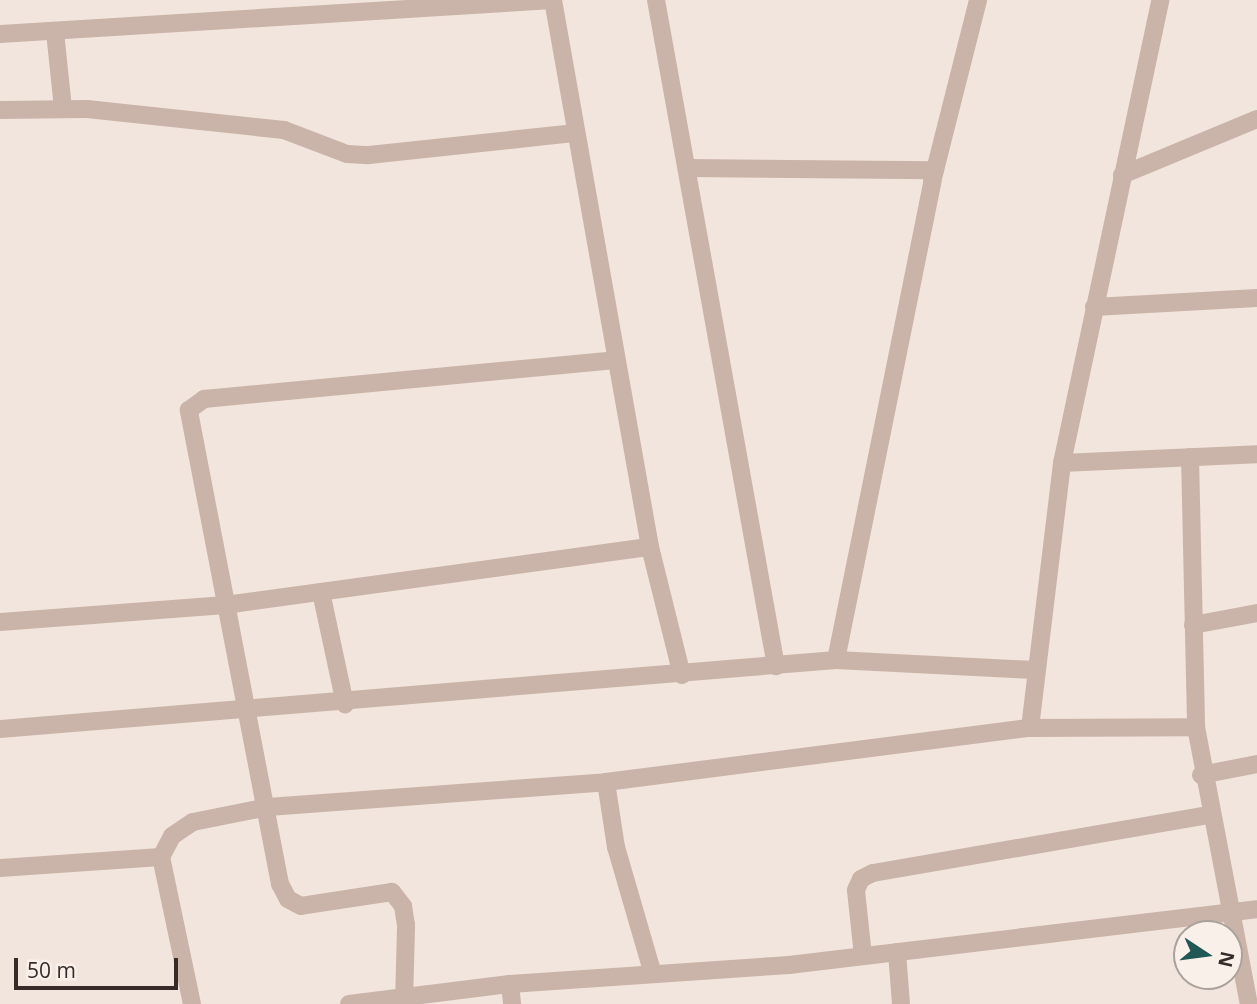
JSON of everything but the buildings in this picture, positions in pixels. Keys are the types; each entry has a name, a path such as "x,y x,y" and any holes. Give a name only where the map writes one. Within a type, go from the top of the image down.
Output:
{"street":[{"path":"0,34 553,0 650,547 682,675"},
{"path":"656,0 776,666"},
{"path":"836,660 936,170 978,0"},
{"path":"1030,728 1062,463 1160,0"},
{"path":"55,32 62,108"},
{"path":"0,110 62,108 284,130 347,154 369,155 576,133"},
{"path":"1122,175 1257,119"},
{"path":"687,168 936,170"},
{"path":"1094,307 1257,298"},
{"path":"404,1001 403,906 392,892 301,906 288,899 280,884 250,712 225,606 189,421 194,403 615,360"},
{"path":"1062,463 1257,454"},
{"path":"1190,457 1196,727 1201,775 1249,1004 1257,1003"},
{"path":"0,622 225,606 650,547"},
{"path":"321,592 345,704"},
{"path":"1193,625 1257,613"},
{"path":"0,729 250,712 836,660 1035,670"},
{"path":"192,1004 161,857 172,836 193,822 268,807 606,782 1030,728 1196,727"},
{"path":"1201,775 1257,764"},
{"path":"606,782 617,847 653,974"},
{"path":"863,956 856,890 873,873 1209,815"},
{"path":"0,868 161,857"},
{"path":"349,1004 404,1001 510,984 863,956 1257,909"},
{"path":"897,952 901,1004"},
{"path":"510,984 512,1004"}]}
